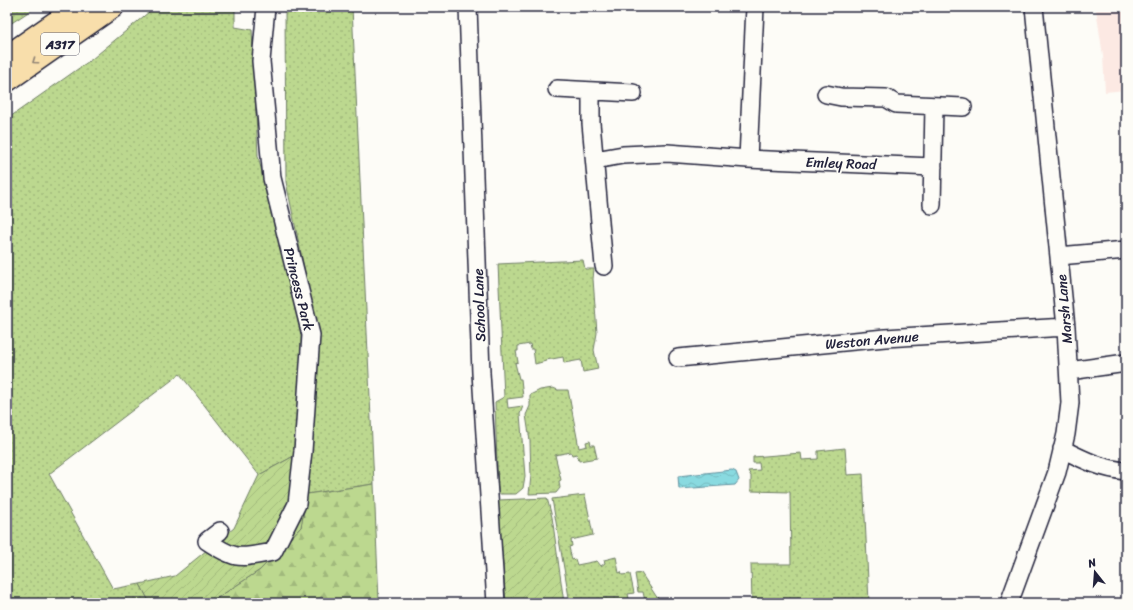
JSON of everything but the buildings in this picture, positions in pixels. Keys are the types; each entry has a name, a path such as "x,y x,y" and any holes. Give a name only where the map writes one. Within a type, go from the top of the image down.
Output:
{"main road":[{"name":"A317","path":"7,56 77,7"},
{"name":"A317","path":"7,80 113,7"}],"street":[{"name":"Princess Park","path":"220,531 207,541 224,552 239,558 273,552 297,504 303,451 311,335 272,178 261,61 266,7"},
{"name":"School Lane","path":"468,7 481,373 496,603"},
{"path":"748,159 755,7"},
{"name":"Marsh Lane","path":"1009,603 1049,495 1062,449 1068,419 1069,371 1066,327 1034,7"},
{"path":"557,89 591,92 633,93"},
{"path":"591,92 591,123 604,266"},
{"path":"826,94 841,97 886,98 896,104 962,107"},
{"path":"932,205 934,106"},
{"name":"Emley Road","path":"594,160 623,155 668,153 748,159 933,167"},
{"path":"1059,256 1126,250"},
{"name":"Weston Avenue","path":"678,358 885,338 1066,327"},
{"path":"1069,371 1126,363"},
{"path":"1062,449 1094,466 1126,472"}],"shaded area":[{"path":"1096,9 1126,10 1126,90 1105,92 1103,56"}],"green space":[{"path":"7,7 36,7 7,26"},
{"path":"155,7 238,7 235,8 235,27 252,30 258,156 301,332 303,451 259,475 180,374 49,474 113,589 140,584 150,603 7,603 7,119 92,59"},
{"path":"285,7 352,7 374,484 307,494 319,339 286,182"},
{"path":"583,260 585,269 594,269 593,279 597,333 594,350 598,369 583,372 581,360 564,363 563,357 546,360 535,364 533,349 531,349 530,344 518,346 518,351 516,351 518,362 515,363 519,379 521,379 523,397 507,399 508,408 523,406 520,414 525,476 523,488 516,494 498,494 495,402 504,397 498,264"},
{"path":"553,388 558,390 568,390 579,448 587,446 586,442 590,441 591,445 594,445 597,458 579,461 577,454 572,455 571,452 555,455 561,480 559,481 560,488 556,493 529,494 531,476 530,441 526,415 530,406 530,395 540,390"},
{"path":"845,448 847,475 863,474 869,603 752,603 751,564 791,564 790,492 751,491 751,476 748,471 760,470 759,463 753,463 753,457 801,453 802,460 818,459 818,451"},
{"path":"303,451 307,494 301,527 260,570 214,600 216,603 150,603 140,584 175,576 234,528 259,475"},
{"path":"374,484 379,602 331,603 321,597 313,603 216,603 214,600 260,570 301,527 307,494"},
{"path":"585,495 593,535 571,540 572,546 569,547 572,560 575,559 577,565 597,561 601,566 605,563 604,560 616,557 619,573 621,572 622,575 630,574 634,593 628,594 630,603 570,603 552,499"},
{"path":"547,498 552,517 564,603 506,603 498,500"},
{"path":"641,573 656,596 663,603 637,603 645,601 643,592 638,592 635,574"}],"water":[{"path":"732,470 736,472 739,480 735,485 679,489 678,476"}]}
